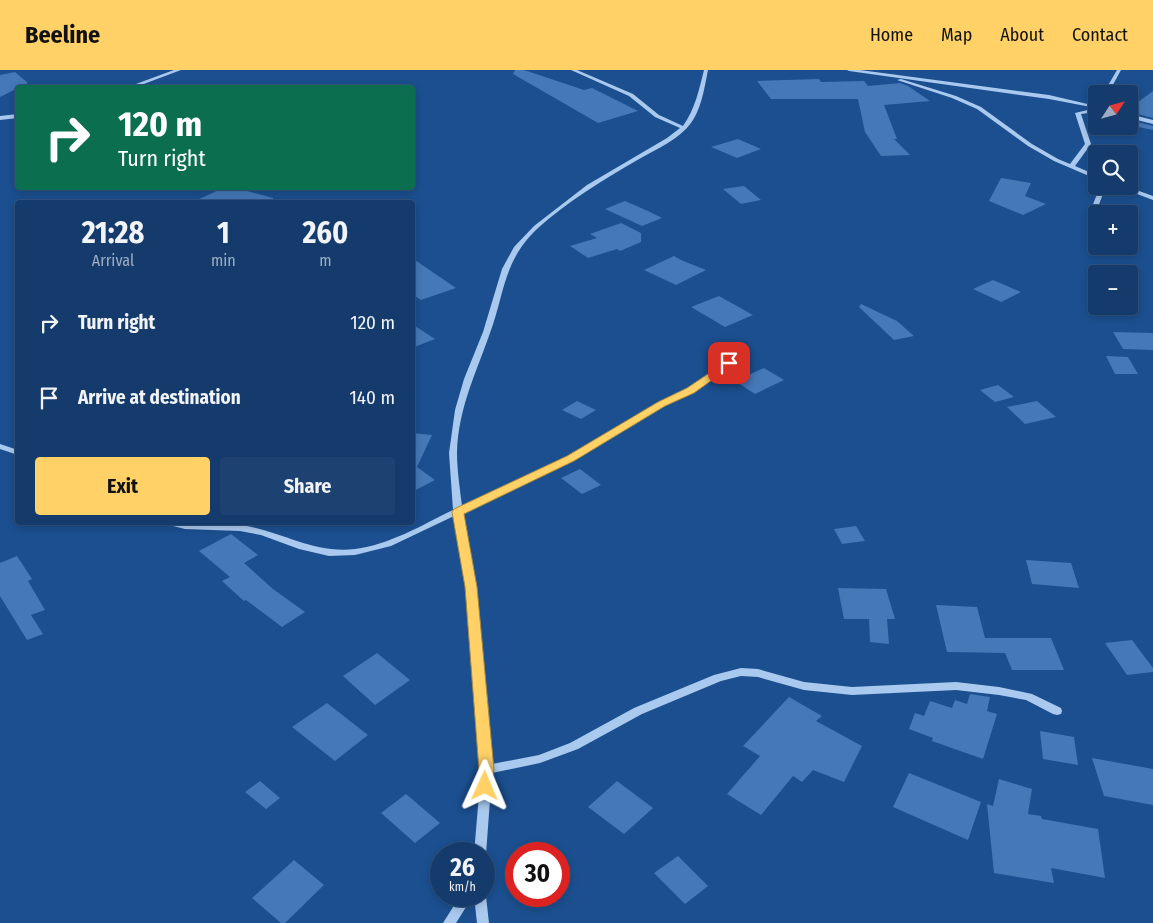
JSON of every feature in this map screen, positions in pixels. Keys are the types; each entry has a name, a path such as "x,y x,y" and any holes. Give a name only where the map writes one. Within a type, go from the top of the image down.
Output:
{"street":[{"path":"136,85 179,70"},
{"path":"573,70 631,95 657,116 684,128"},
{"path":"481,842 487,770 471,587 458,512 453,453 459,410 468,379 487,332 505,269 517,247 536,227 589,186 669,140 684,128 697,106 706,70"},
{"path":"849,70 1049,97 1088,107"},
{"path":"899,76 906,70"},
{"path":"1110,85 1119,70"},
{"path":"877,73 954,97 979,108 1030,145 1088,173"},
{"path":"1072,166 1088,144 1078,113 1088,111"},
{"path":"0,118 15,116"},
{"path":"1138,118 1153,122"},
{"path":"1138,193 1153,198"},
{"path":"182,525 240,528 263,533 302,547 329,554 355,552 388,544 570,458 662,404 691,390 729,363"},
{"path":"0,446 15,452"},
{"path":"487,770 540,759 574,746 638,712 718,678 741,672 758,674 804,686 852,691 956,686 999,691 1028,697 1057,711"},
{"path":"449,923 460,907"},
{"path":"481,907 483,923"}],"building":[{"path":"515,70 524,70 584,90 592,88 638,111 598,123 513,74"},
{"path":"15,72 28,83 15,85 15,90 0,97 0,75"},
{"path":"819,79 821,82 864,81 868,86 900,83 908,86 930,101 884,105 897,139 894,139 910,155 881,156 865,132 858,99 771,99 757,81"},
{"path":"1153,91 1153,118 1138,114 1138,102"},
{"path":"1138,122 1153,126 1153,130 1138,127"},
{"path":"738,139 761,149 737,158 711,147"},
{"path":"1001,178 1031,183 1025,196 1046,204 1023,215 989,201"},
{"path":"744,186 761,200 741,204 723,189"},
{"path":"219,190 243,190 273,198 273,200 197,200"},
{"path":"625,201 662,218 642,226 605,209"},
{"path":"621,223 641,233 641,242 620,251 617,249 588,258 570,246 597,238 590,234"},
{"path":"674,256 706,270 676,285 644,270"},
{"path":"415,260 456,288 421,300 415,296"},
{"path":"993,280 1021,292 1001,302 973,289"},
{"path":"719,296 753,315 725,327 691,307"},
{"path":"861,304 897,321 914,336 894,340 859,307"},
{"path":"415,326 435,339 415,347"},
{"path":"1113,332 1153,333 1153,350 1123,349"},
{"path":"1106,356 1128,357 1138,374 1115,374"},
{"path":"764,368 784,380 755,394 735,381"},
{"path":"998,385 1014,397 995,402 980,390"},
{"path":"577,401 596,410 581,419 562,410"},
{"path":"1037,401 1056,417 1025,424 1007,407"},
{"path":"415,433 432,435 417,467 435,480 415,490"},
{"path":"580,469 601,485 582,494 561,478"},
{"path":"856,526 865,541 842,544 834,529"},
{"path":"231,534 258,555 244,563 273,589 305,612 282,627 246,600 244,601 222,581 230,577 199,551"},
{"path":"17,556 32,579 28,581 45,610 31,615 43,634 27,640 0,596 0,563"},
{"path":"1026,560 1071,563 1079,588 1032,584"},
{"path":"838,588 886,589 895,619 887,619 889,644 870,642 869,619 844,619"},
{"path":"936,605 977,607 985,638 1051,638 1064,670 1012,670 1005,653 947,652"},
{"path":"1132,640 1153,668 1153,672 1127,675 1105,643"},
{"path":"377,653 410,680 375,705 343,676"},
{"path":"970,694 990,697 987,711 997,714 983,759 932,741 933,738 909,729 915,713 924,716 930,701 952,708 955,700 967,704"},
{"path":"789,697 822,716 816,721 862,746 844,782 813,770 802,782 793,776 761,815 727,794 760,756 743,746"},
{"path":"327,703 368,735 335,761 292,727"},
{"path":"1040,731 1074,737 1078,765 1043,759"},
{"path":"1092,758 1153,769 1153,805 1104,796"},
{"path":"909,773 981,802 968,840 893,807"},
{"path":"999,779 1032,789 1028,814 1041,816 1042,819 1098,829 1105,878 1051,868 1054,883 994,873 987,804 993,806"},
{"path":"260,781 280,798 266,809 245,792"},
{"path":"617,781 653,808 624,834 588,807"},
{"path":"406,794 440,823 415,843 381,813"},
{"path":"678,856 708,886 685,904 654,873"},
{"path":"294,860 324,885 285,923 281,923 252,898"}],"route":[{"path":"485,786 487,770 471,587 458,512 570,458 662,404 691,390 729,363"}]}
